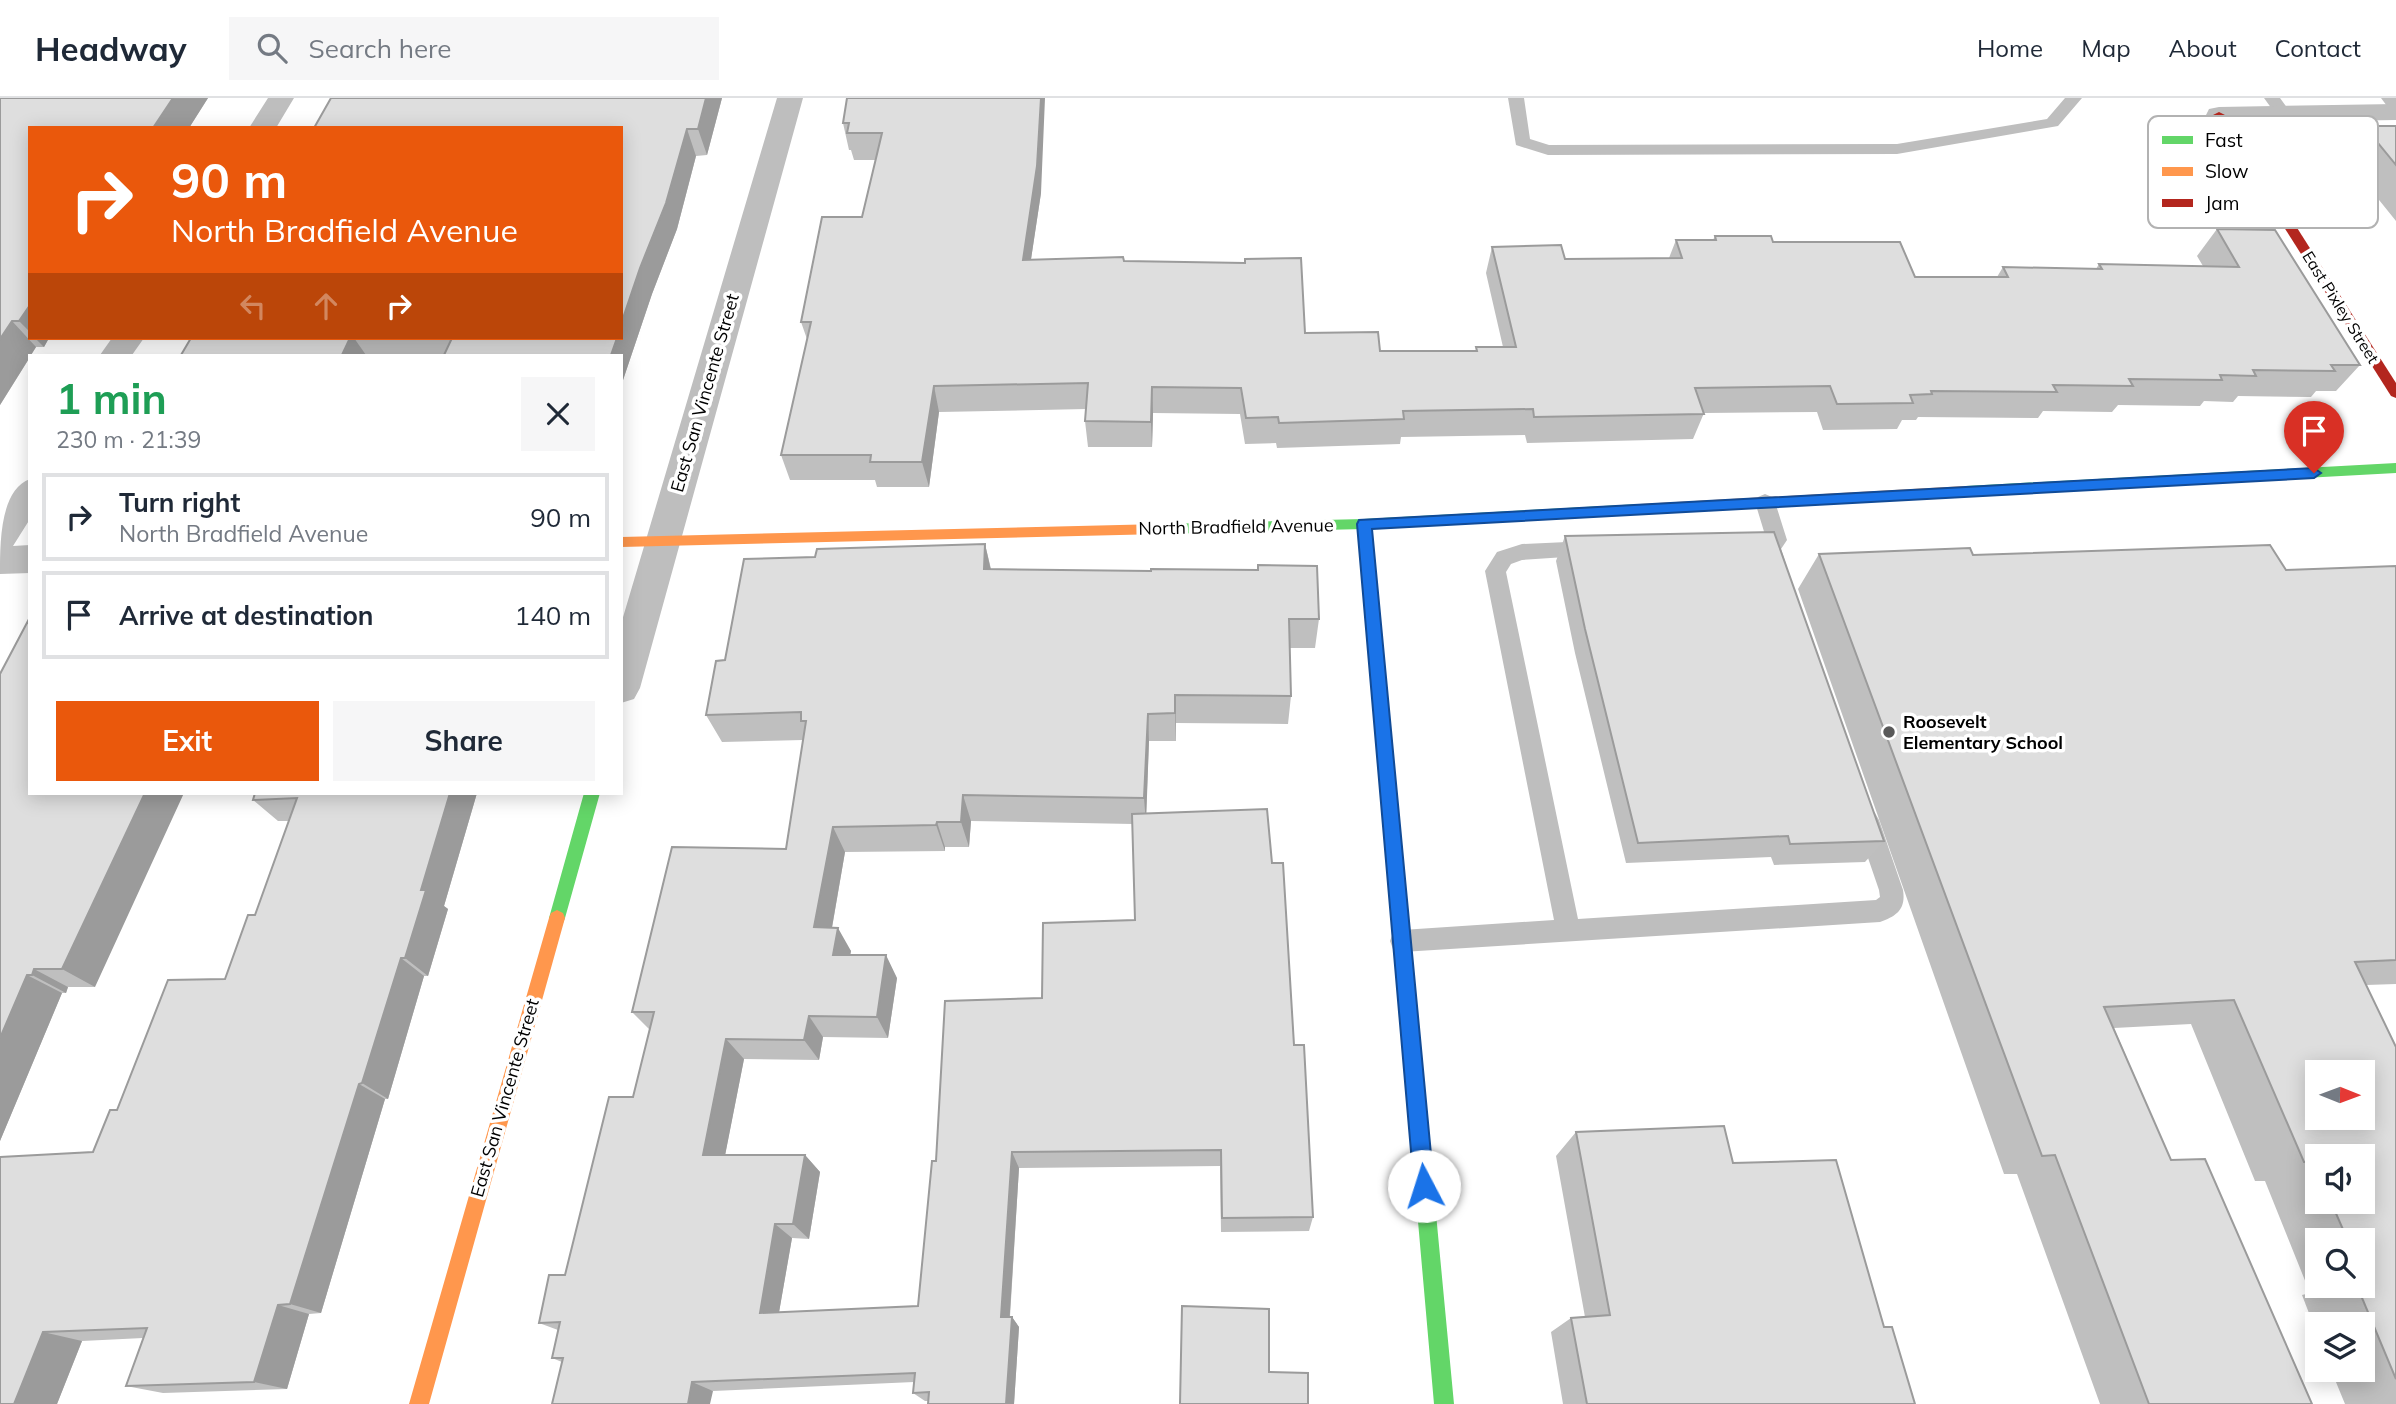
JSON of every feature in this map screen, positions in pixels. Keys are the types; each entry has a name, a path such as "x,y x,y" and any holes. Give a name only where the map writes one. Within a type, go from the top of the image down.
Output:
{"street":[{"path":"263,126 281,98"},
{"name":"East San Vincente Street","path":"623,681 790,98"},
{"path":"2219,115 2278,106 2396,109"},
{"name":"East Pixley Street","path":"2291,228 2396,393"},
{"name":"North Bradfield Avenue","path":"623,542 1364,524 2396,468"},
{"path":"0,538 28,494"},
{"path":"1364,524 1444,1404"},
{"path":"0,560 28,559"},
{"name":"East San Vincente Street","path":"419,1404 591,795"}],"lane":[{"path":"1516,98 1522,142 1548,150 1590,150 1897,149 2052,123 2074,98"},
{"path":"2389,98 2396,109"},
{"path":"1744,547 1770,547 1777,540 1765,502"},
{"path":"1770,547 1783,585"},
{"path":"1568,931 1494,571 1504,558 1522,552 1615,548"},
{"path":"1402,941 1880,911 1893,902 1891,890 1860,801"}],"building":[{"path":"0,98 173,98 154,126 28,126 28,308 19,321 12,321 0,339"},
{"path":"331,98 706,98 698,129 687,129 666,203 623,318 623,126 315,126"},
{"path":"847,98 1041,98 1037,166 1023,260 1123,257 1124,261 1245,263 1245,259 1301,258 1305,333 1378,332 1380,351 1477,351 1476,347 1516,347 1492,247 1561,245 1565,259 1682,258 1676,240 1716,240 1715,236 1771,236 1773,242 1900,242 1915,277 2008,277 2003,267 2102,269 2099,264 2239,267 2217,229 2275,230 2360,365 2331,365 2335,371 2253,370 2256,376 2220,375 2222,380 2129,379 2133,386 2053,385 2057,392 1931,391 1932,394 1910,395 1913,403 1837,404 1830,386 1695,388 1704,414 1534,417 1533,409 1403,411 1404,419 1279,423 1278,417 1246,418 1241,388 1152,387 1151,422 1085,421 1088,383 934,386 922,462 870,462 871,455 781,455 811,322 801,322 822,217 862,217 882,133 847,133 849,123 843,123"},
{"path":"2378,126 2396,126 2396,165 2378,143"},
{"path":"190,340 349,340 342,354 182,354"},
{"path":"451,340 616,340 611,354 444,354"},
{"path":"1774,532 1884,841 1790,844 1788,836 1638,843 1565,536"},
{"path":"985,544 984,569 1151,571 1258,570 1258,565 1317,566 1319,619 1289,619 1291,696 1175,695 1175,713 1148,714 1144,798 963,795 961,822 833,827 814,927 838,928 833,955 886,955 877,1017 809,1016 804,1040 726,1039 703,1155 805,1155 793,1224 775,1224 760,1313 918,1306 932,1161 936,1161 945,1001 1042,998 1043,923 1135,920 1132,814 1267,809 1272,863 1283,863 1294,1045 1304,1045 1313,1217 1222,1218 1221,1150 1012,1152 1001,1317 1012,1317 1006,1404 928,1404 929,1392 913,1393 915,1373 692,1382 688,1404 552,1404 563,1358 552,1358 560,1322 539,1323 549,1275 565,1275 609,1097 633,1097 654,1012 632,1012 672,847 786,849 806,721 801,721 801,712 706,715 716,661 725,660 744,559 815,557 817,549"},
{"path":"2270,545 2286,570 2396,566 2396,960 2355,962 2396,1047 2396,1379 2375,1329 2375,1312 2368,1312 2362,1298 2375,1298 2375,1228 2342,1228 2336,1214 2375,1214 2375,1144 2305,1144 2304,1162 2234,1000 2104,1007 2171,1160 2205,1159 2312,1404 2149,1404 2055,1155 2042,1156 1819,554 1970,548 1973,555"},
{"path":"28,621 28,795 144,795 62,969 34,969 32,975 27,975 0,1038 0,674"},
{"path":"254,795 449,795 421,890 426,890 405,958 401,958 362,1083 359,1084 290,1304 278,1305 254,1382 126,1386 147,1328 43,1332 14,1404 0,1404 0,1157 93,1152 110,1110 117,1110 168,980 225,979 248,915 255,915 297,798 253,800"},
{"path":"1724,1126 1733,1163 1836,1160 1884,1327 1892,1327 1915,1404 1587,1404 1571,1318 1610,1315 1576,1132"},
{"path":"1182,1306 1269,1309 1269,1372 1308,1373 1308,1404 1180,1404"}],"traffic: fast":[{"path":"1966,491 2396,468"},
{"path":"1161,529 1364,524 1640,509"},
{"path":"557,918 591,795"},
{"path":"1392,833 1444,1404"}],"traffic: slow":[{"path":"1640,509 1966,491"},
{"path":"1364,524 1392,833"},
{"path":"623,542 1161,529"},
{"path":"419,1404 557,918"}],"traffic: jam":[{"path":"2291,228 2396,393"}],"place":[{"name":"Roosevelt Elementary School","path":"1889,732"}],"route":[{"path":"1424,1186 1364,524 2314,473"}]}
